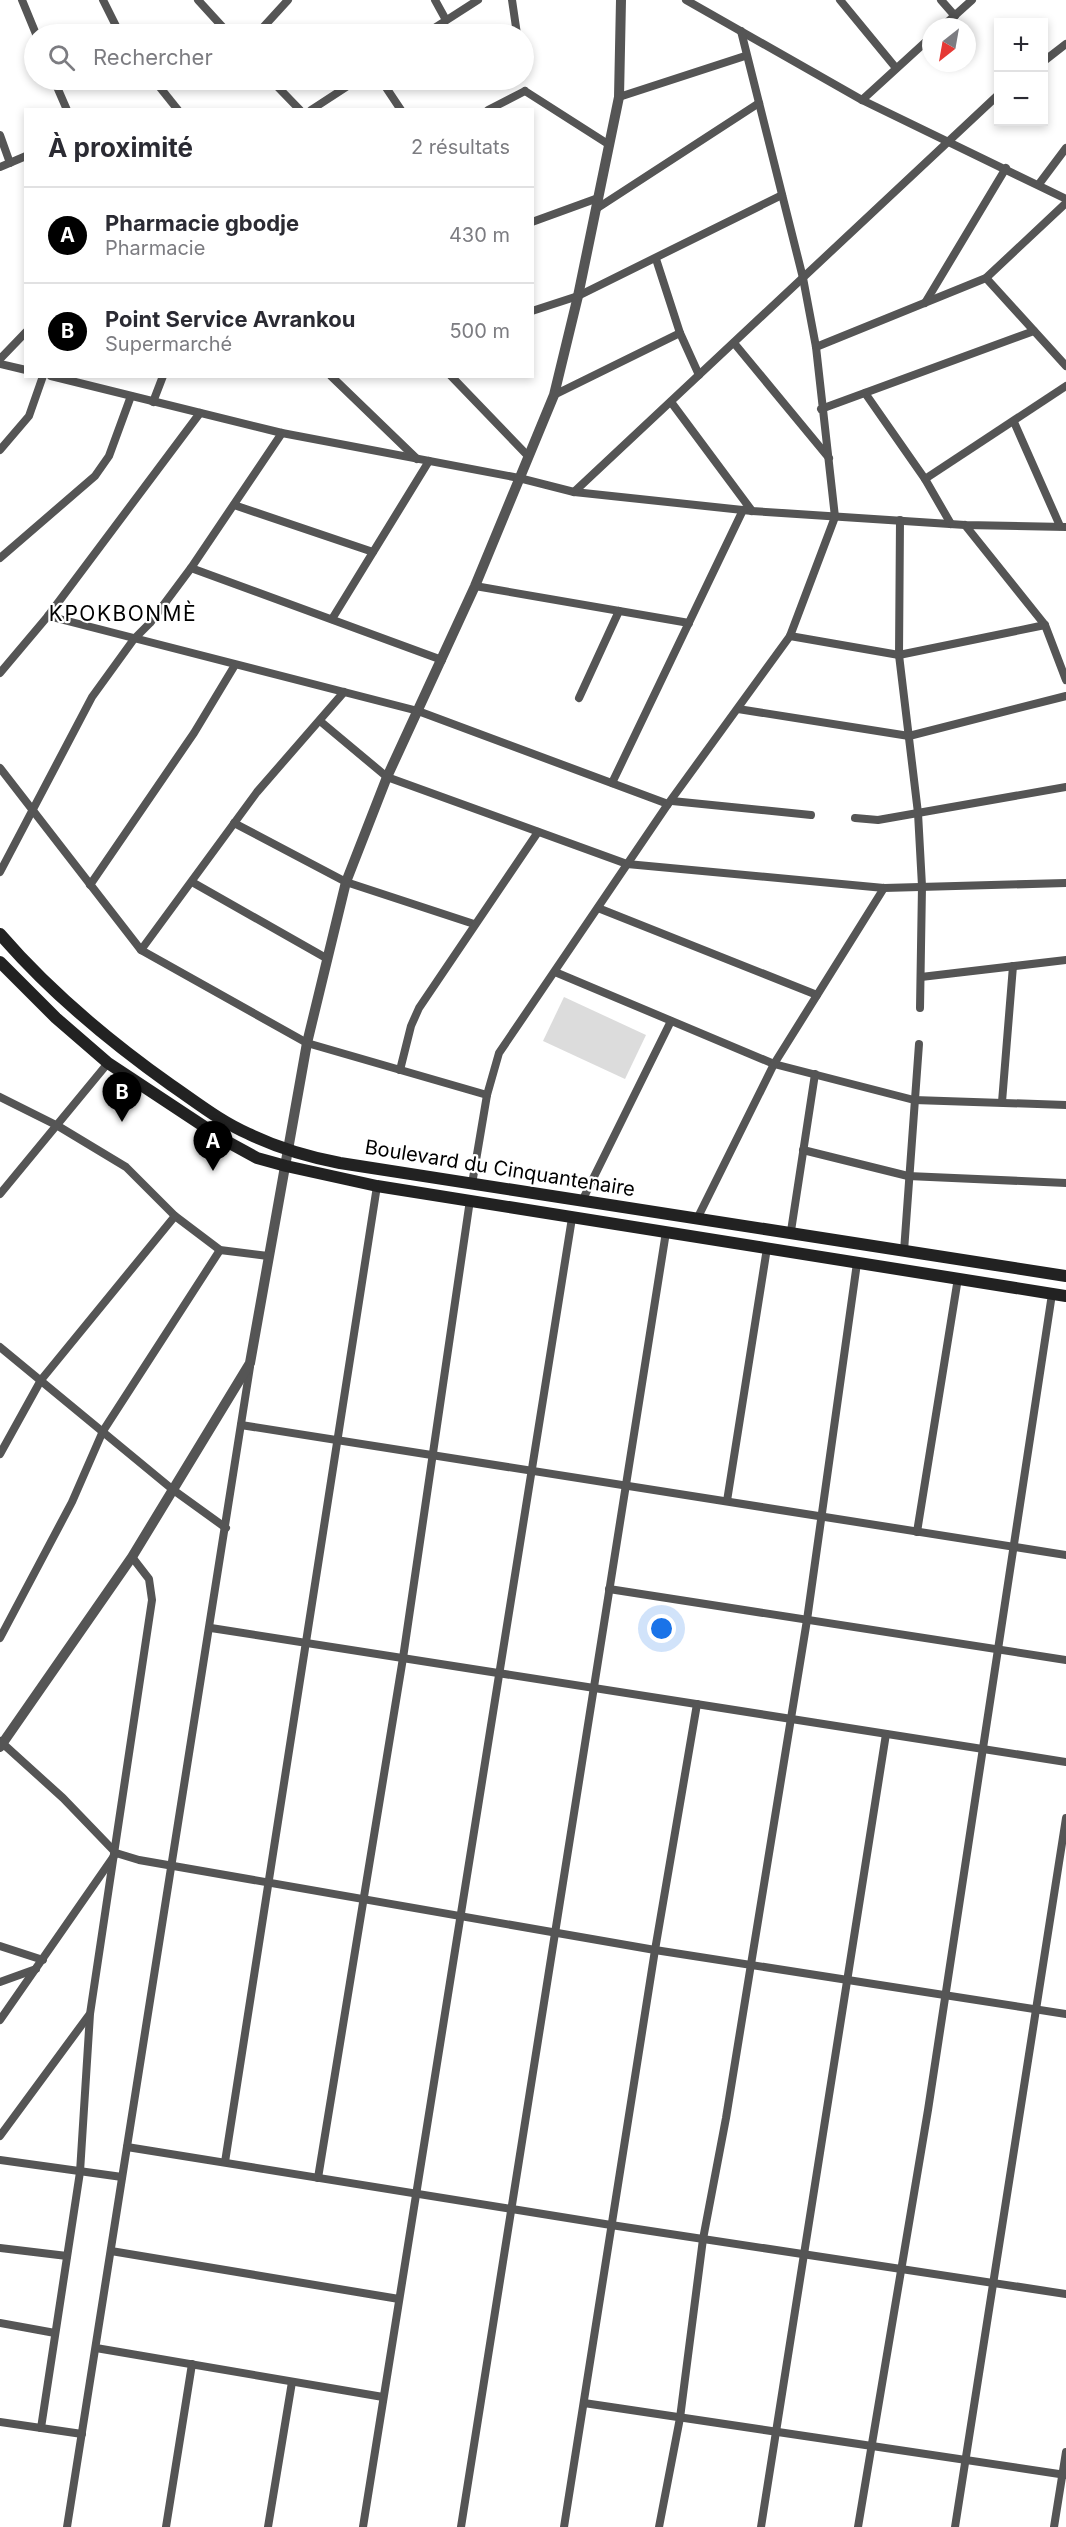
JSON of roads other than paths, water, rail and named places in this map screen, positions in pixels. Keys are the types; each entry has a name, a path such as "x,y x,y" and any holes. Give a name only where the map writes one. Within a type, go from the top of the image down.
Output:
{"main road":[{"name":"Boulevard du Cinquantenaire","path":"0,933 64,999 122,1050 225,1121 246,1133 289,1150 340,1163 582,1202 790,1231 1066,1276"},
{"name":"Boulevard du Cinquantenaire","path":"0,962 56,1018 108,1063 226,1141 257,1158 377,1186 1066,1296"}],"street":[{"path":"22,0 32,24"},
{"path":"103,0 115,24"},
{"path":"198,0 220,24"},
{"path":"266,24 288,0"},
{"path":"435,0 446,20"},
{"path":"440,24 478,0"},
{"path":"512,0 516,24"},
{"path":"67,2527 211,1628 250,1363 307,1043 346,882 387,777 475,586 554,395 578,296 619,97 621,0"},
{"path":"686,0 862,100 948,143 1039,184 1066,201 986,278 816,347"},
{"path":"840,0 896,68"},
{"path":"941,0 955,16"},
{"path":"953,18 972,0"},
{"path":"472,1184 487,1095 499,1053 511,1032 555,972 670,802 790,636 835,517 821,409 816,347 803,278 741,31"},
{"path":"1048,58 1066,44"},
{"path":"862,100 922,45"},
{"path":"619,97 746,56"},
{"path":"58,90 66,108"},
{"path":"162,90 176,108"},
{"path":"281,90 298,108"},
{"path":"314,108 342,90"},
{"path":"388,90 400,108"},
{"path":"492,108 525,91 608,144"},
{"path":"574,492 994,100"},
{"path":"534,221 597,203 759,103"},
{"path":"0,135 10,163"},
{"path":"1039,184 1066,148"},
{"path":"0,167 24,157"},
{"path":"925,303 1006,168"},
{"path":"534,309 578,296 782,195"},
{"path":"656,259 680,333 699,375"},
{"path":"986,278 1066,366"},
{"path":"821,409 1034,331"},
{"path":"554,395 680,333"},
{"path":"24,334 0,362 24,369"},
{"path":"734,343 829,458"},
{"path":"0,450 28,416 42,378"},
{"path":"59,378 282,433 519,478 574,492 747,511 965,525 1063,526 1014,422"},
{"path":"153,402 162,378"},
{"path":"333,378 417,459"},
{"path":"454,378 528,456"},
{"path":"925,479 1066,386"},
{"path":"865,393 925,479 951,524"},
{"path":"0,558 95,476 109,456 131,396"},
{"path":"671,402 747,511"},
{"path":"0,673 48,616 200,413"},
{"path":"0,872 92,697 134,639 150,622 191,568 282,433"},
{"path":"332,619 429,461"},
{"path":"234,505 373,552"},
{"path":"612,783 689,623 747,511"},
{"path":"900,520 899,655 918,813 922,886 920,1008"},
{"path":"965,525 1045,625 1066,680"},
{"path":"191,568 442,660"},
{"path":"475,586 689,623"},
{"path":"579,698 619,611"},
{"path":"48,616 418,711 612,783 670,802 811,815"},
{"path":"790,636 899,655 1045,625"},
{"path":"90,885 194,733 235,665"},
{"path":"141,950 257,792 344,692"},
{"path":"738,709 909,736 1066,696"},
{"path":"320,721 387,777 627,864 884,888 1066,883"},
{"path":"0,768 141,950 307,1043 487,1095"},
{"path":"855,818 878,820 1066,787"},
{"path":"234,823 346,882 474,924"},
{"path":"400,1070 419,1008 538,832"},
{"path":"192,882 326,958"},
{"path":"698,1217 774,1064 884,888"},
{"path":"598,908 817,995"},
{"path":"921,977 1066,960"},
{"path":"1002,1102 1013,966"},
{"path":"555,972 774,1064 914,1101 1066,1105"},
{"path":"582,1202 671,1021"},
{"path":"904,1251 919,1044"},
{"path":"0,1194 108,1063"},
{"path":"790,1231 815,1074"},
{"path":"0,1097 58,1126 126,1167 175,1216 220,1250 268,1256"},
{"path":"803,1150 908,1176 1066,1183"},
{"path":"225,2162 270,1885 305,1643 339,1439 377,1186"},
{"path":"318,2178 365,1901 435,1455 470,1200"},
{"path":"1,1448 41,1380 175,1216"},
{"path":"363,2527 572,1218"},
{"path":"461,2527 666,1232"},
{"path":"727,1501 767,1248"},
{"path":"0,1638 72,1502 103,1431 220,1250"},
{"path":"659,2527 680,2418 703,2239 751,1965 807,1620 857,1263"},
{"path":"917,1532 958,1278"},
{"path":"858,2527 902,2269 1052,1294"},
{"path":"0,1347 172,1489 226,1528"},
{"path":"250,1363 132,1557 1,1743 63,1798 116,1853 171,1868 270,1885 655,1950 1066,2014"},
{"path":"241,1425 1066,1554"},
{"path":"40,2428 80,2172 90,2014 116,1853 152,1600 149,1579 132,1557"},
{"path":"609,1589 1066,1660"},
{"path":"211,1628 1066,1762"},
{"path":"564,2527 655,1950 697,1704"},
{"path":"761,2527 886,1734"},
{"path":"955,2527 1066,1818"},
{"path":"0,2020 116,1853"},
{"path":"0,1946 43,1960"},
{"path":"0,1982 36,1969"},
{"path":"0,2136 90,2014"},
{"path":"127,2147 611,2225 1066,2294"},
{"path":"0,2160 123,2177"},
{"path":"0,2248 67,2256"},
{"path":"111,2251 399,2299"},
{"path":"0,2323 55,2333"},
{"path":"96,2348 383,2397"},
{"path":"166,2527 192,2364"},
{"path":"268,2527 292,2382"},
{"path":"584,2403 1064,2475"},
{"path":"0,2422 82,2434"},
{"path":"1054,2527 1066,2452"}],"place":[{"name":"Point Service Avrankou","path":"122,1122"},
{"name":"Pharmacie gbodje","path":"213,1171"}],"district":[{"name":"KPOKBONMÈ","path":"123,613"}]}
